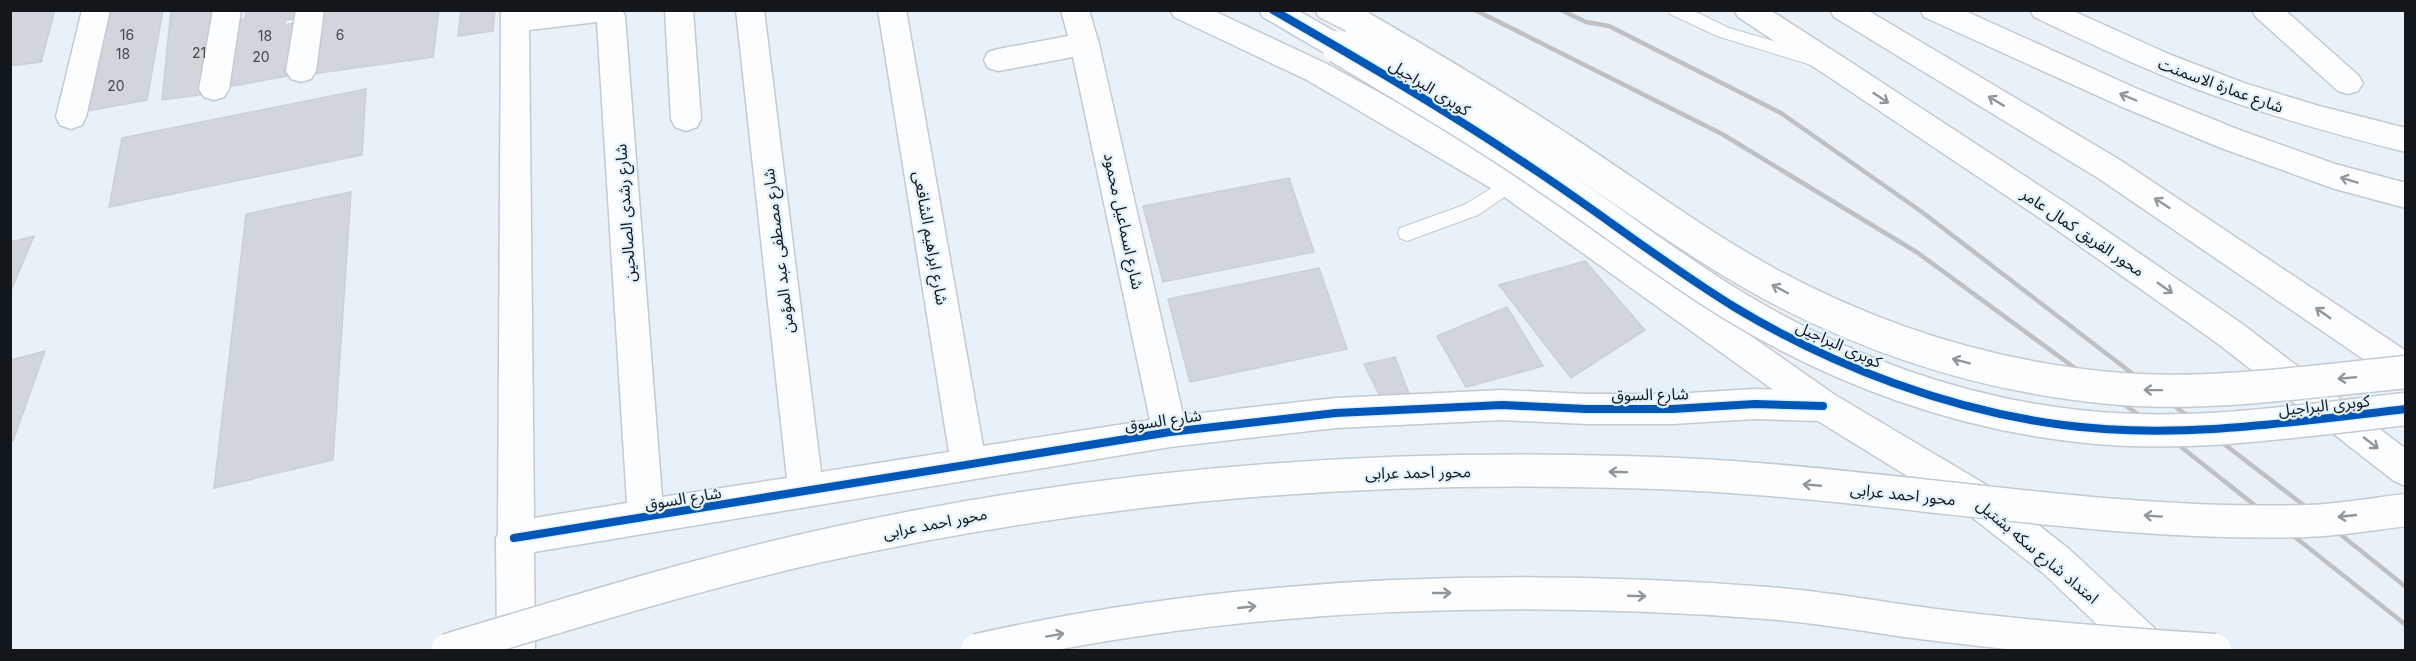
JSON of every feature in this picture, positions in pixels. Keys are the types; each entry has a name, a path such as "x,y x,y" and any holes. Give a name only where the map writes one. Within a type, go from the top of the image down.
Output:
{"main road":[{"path":"71,117 96,10"},
{"path":"214,89 227,10"},
{"path":"301,71 310,10"},
{"path":"678,10 686,119"},
{"name":"شارع مصطفى عبد المؤمن","path":"750,10 806,491"},
{"name":"شارع ابراهيم الشافعى","path":"892,10 969,465"},
{"name":"شارع اسماعيل محمود","path":"1075,10 1085,44 1170,432"},
{"name":"امتداد شارع سكه بشتيل","path":"1184,10 1317,72 1510,184 1823,406 1977,499 2056,561 2151,651"},
{"path":"1273,10 1350,37"},
{"path":"1329,10 1350,37"},
{"name":"محور الفريق كمال عامر","path":"1748,10 2061,216 2229,333 2406,470"},
{"path":"1844,10 2109,169 2211,236 2406,371"},
{"path":"1934,10 2182,119 2312,168 2406,196"},
{"name":"شارع عمارة الاسمنت","path":"2044,10 2129,50 2232,90 2348,126 2406,140"},
{"path":"2266,10 2348,83"},
{"name":"شارع رشدى الصالحين","path":"515,16 601,11 611,16 646,518"},
{"path":"515,16 514,538 516,651"},
{"name":"كوبرى البراجيل","path":"1350,37 1463,86 1654,214 1738,266 1839,318 1902,344 2008,373 2123,390 2225,388 2406,371"},
{"name":"كوبرى البراجيل","path":"1350,37 1714,294 1767,325 1824,354 1901,385 2002,413 2063,424 2123,430 2201,430 2406,409"},
{"path":"998,60 1085,44"},
{"name":"شارع السوق","path":"514,538 1170,432 1336,413 1502,405 1587,409 1672,409 1755,404 1823,406"},
{"name":"محور احمد عرابى","path":"447,651 689,579 817,547 965,517 1122,492 1266,478 1408,471 1695,474 2030,507 2187,518 2300,522 2406,510"},
{"path":"977,651 1095,627 1261,605 1429,593 1531,593 1769,603 2088,642 2214,651"}],"lane":[{"path":"1676,10 1723,32 1770,48 1833,65"},
{"path":"1407,233 1471,210 1510,184"}],"building":[{"path":"10,10 55,10 41,62 10,66"},
{"path":"109,10 163,10 147,100 87,111"},
{"path":"171,10 220,10 206,94 162,100"},
{"path":"246,10 300,10 300,18 285,20 285,25 294,23 287,76 221,88 233,21 245,19"},
{"path":"317,10 439,10 433,57 304,75"},
{"path":"461,10 495,10 493,31 458,36"},
{"path":"366,89 362,155 109,207 122,138"},
{"path":"1289,178 1314,252 1163,282 1143,206"},
{"path":"351,192 333,460 214,488 246,214"},
{"path":"34,236 10,293 10,242"},
{"path":"1585,261 1645,330 1571,378 1499,285"},
{"path":"1319,268 1347,349 1190,382 1168,299"},
{"path":"1507,307 1543,366 1466,387 1437,336"},
{"path":"45,351 13,441 10,441 10,360"},
{"path":"1395,357 1410,396 1380,396 1364,364"}],"railway":[{"path":"1475,10 1722,134 1918,253 2166,435 2406,625"},
{"path":"1561,10 1586,22 1609,26 1781,113 1922,212 2310,510 2406,587"}],"cycle path":[{"path":"1273,10 1442,109 1508,151 1738,309 1838,360 1911,388 1986,410 2063,425 2149,431 2234,428 2406,409"},
{"path":"514,538 1170,432 1336,413 1502,405 1587,409 1672,409 1755,404 1823,406"}]}
